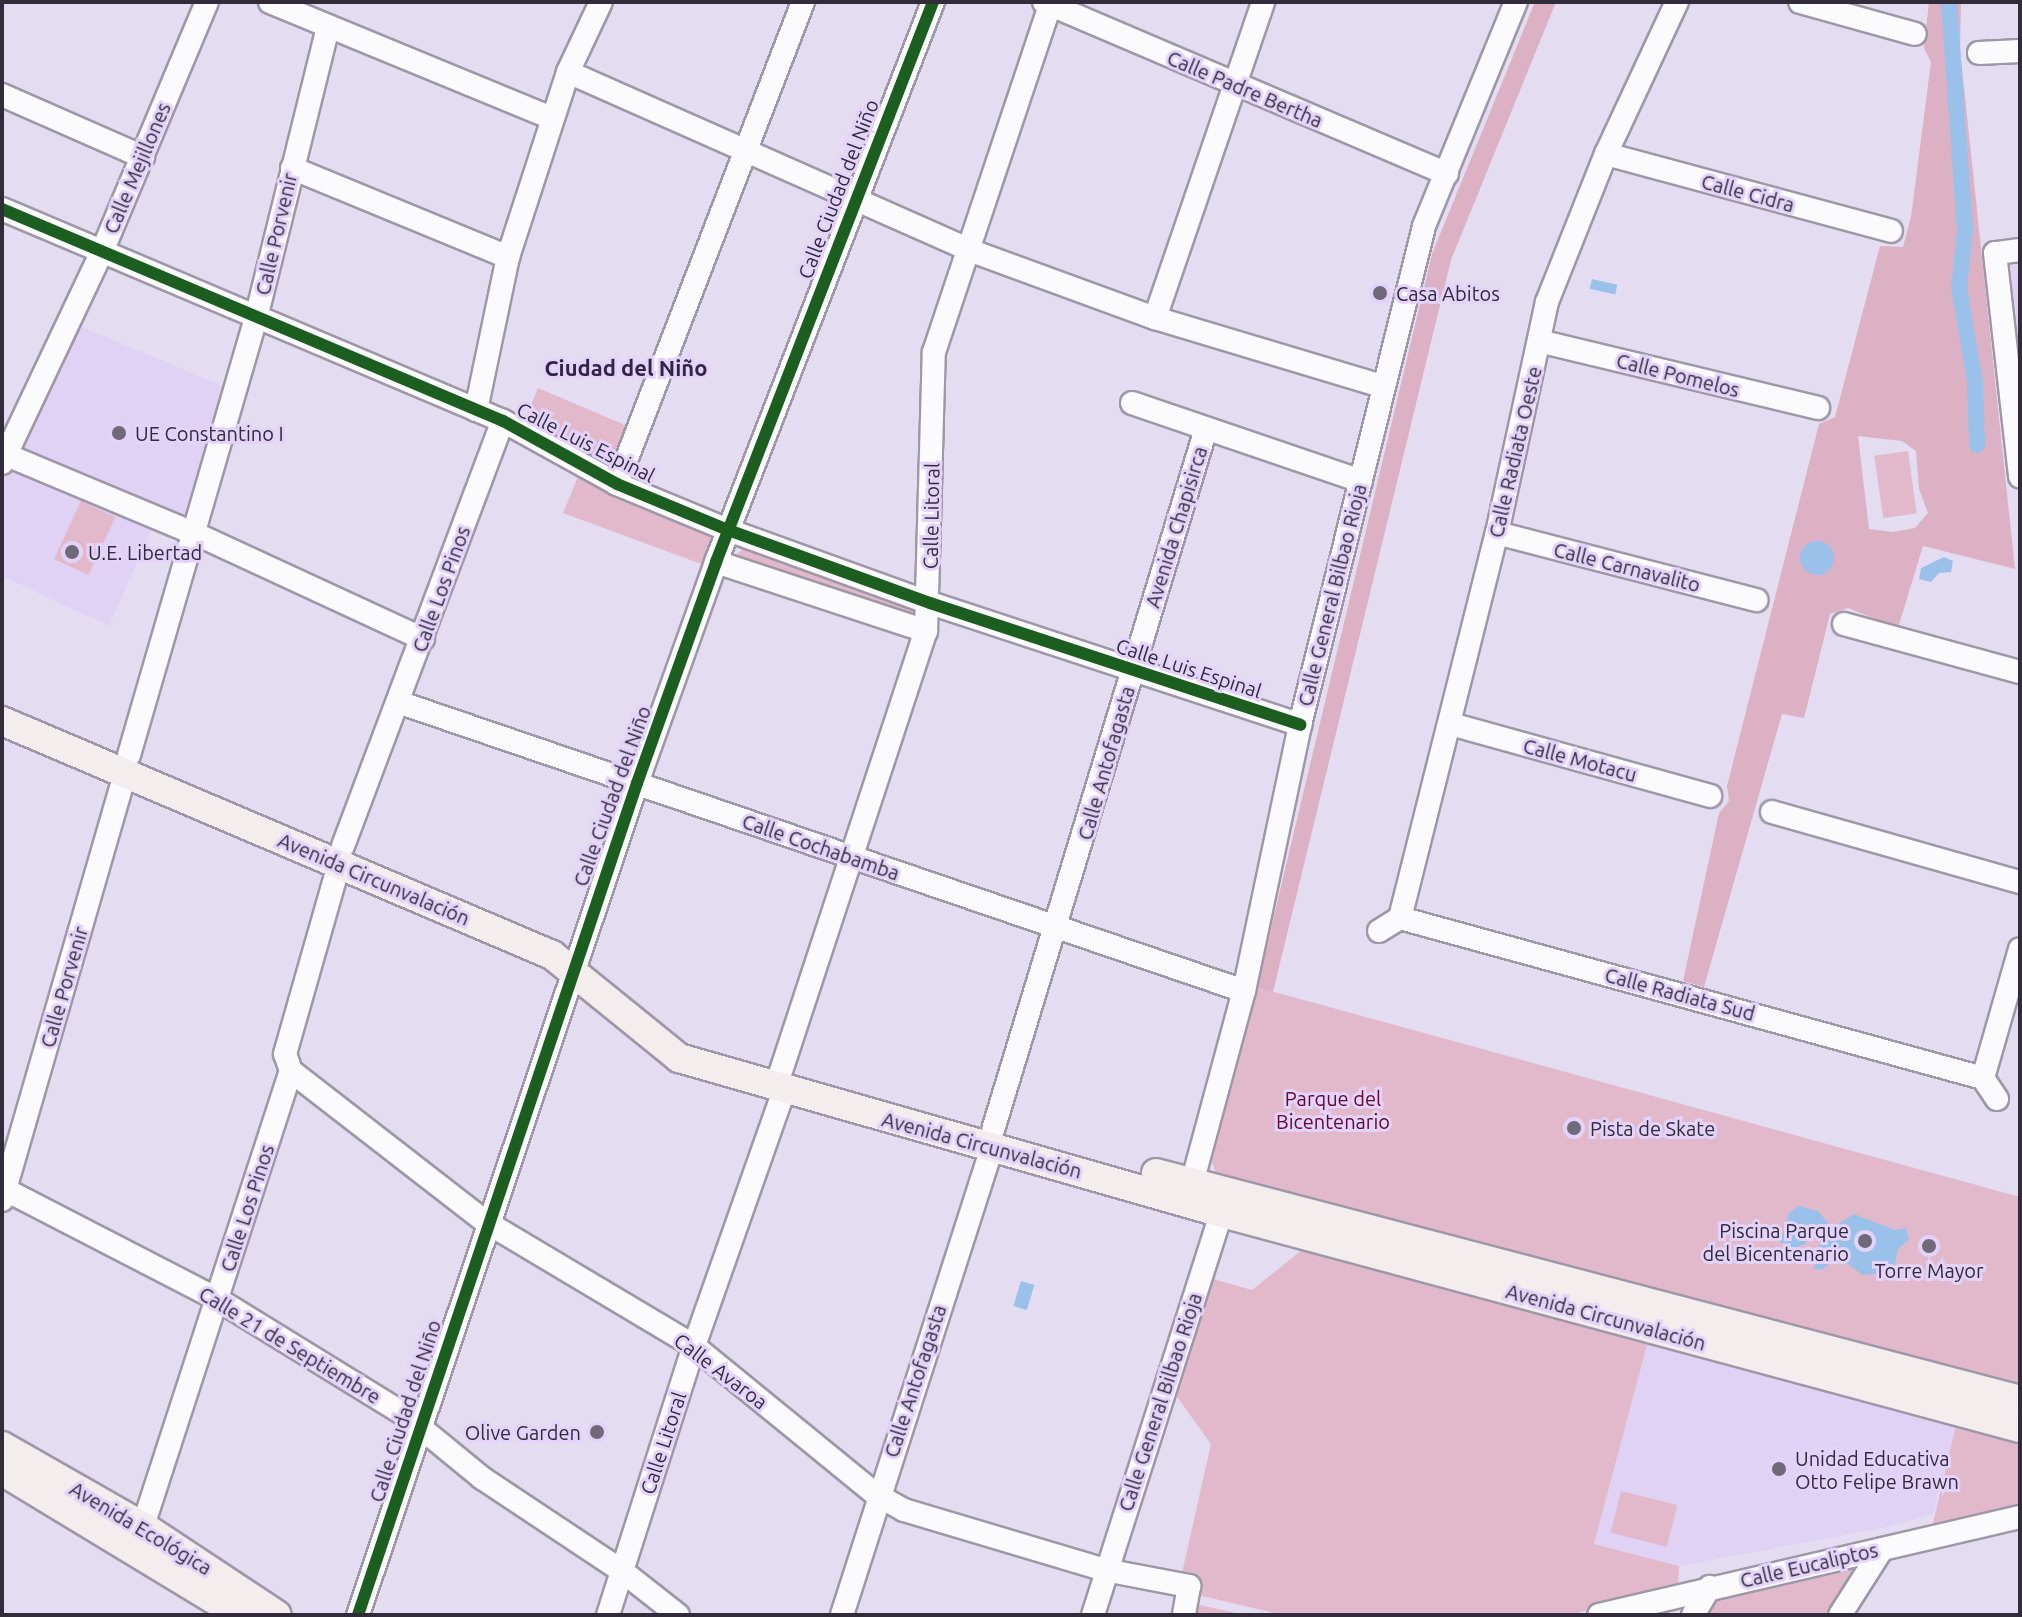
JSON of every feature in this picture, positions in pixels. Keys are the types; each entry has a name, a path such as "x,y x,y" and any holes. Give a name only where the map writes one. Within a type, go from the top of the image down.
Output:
{"main road":[{"name":"Avenida Circunvalación","path":"2,702 127,764 576,958 679,1058 783,1081 1225,1201 2020,1400"},
{"name":"Avenida Circunvalación","path":"2,721 127,764"},
{"name":"Avenida Circunvalación","path":"1225,1201 2020,1428"},
{"name":"Avenida Ecológica","path":"2,1446 139,1538 207,1594 240,1615"},
{"name":"Avenida Ecológica","path":"2,1471 139,1538"},
{"name":"Avenida Ecológica","path":"207,1594 277,1615"}],"street":[{"name":"Calle Mejillones","path":"3,457 101,254 207,2"},
{"path":"270,2 323,17 552,118"},
{"path":"476,410 508,257 568,72 601,2"},
{"path":"617,484 803,2"},
{"name":"Calle Ciudad del Niño","path":"358,1615 486,1222 637,783 728,530 933,2"},
{"path":"1155,318 1263,2"},
{"name":"Calle General Bilbao Rioja","path":"1190,1192 1244,991 1300,725 1424,226 1516,2"},
{"name":"Calle Radiata Oeste","path":"1400,918 1497,533 1547,302 1606,154 1677,2"},
{"path":"1800,2 1915,34"},
{"name":"Calle Padre Bertha","path":"1047,3 1235,86 1447,174"},
{"name":"Calle Litoral","path":"608,1615 926,631 930,603 934,352 1047,3"},
{"name":"Calle Porvenir","path":"3,1193 196,534 257,314 292,168 323,17"},
{"path":"1979,53 2020,51"},
{"path":"568,72 969,250 1155,318 1382,386"},
{"path":"2,95 143,157"},
{"name":"Calle Cidra","path":"1606,154 1891,231"},
{"path":"292,168 508,257"},
{"name":"Calle Luis Espinal","path":"2,209 101,254 257,314 503,421 617,484 728,530 930,603 1300,725"},
{"path":"2020,250 1995,253 2020,477"},
{"name":"Calle Pomelos","path":"1539,341 1818,408"},
{"path":"1132,403 1361,481"},
{"name":"Calle Los Pinos","path":"139,1538 291,1071 285,1054 341,855 503,421"},
{"name":"Avenida Chapisirca","path":"1132,671 1206,429"},
{"path":"3,457 196,534 423,639"},
{"name":"Calle Carnavalito","path":"1497,533 1757,600"},
{"path":"716,562 926,631"},
{"path":"1844,624 2020,672"},
{"name":"Calle Antofagasta","path":"842,1615 877,1495 1057,930 1132,671"},
{"name":"Calle Cochabamba","path":"398,702 1057,930 1244,991"},
{"name":"Calle Motacu","path":"1451,724 1710,796"},
{"path":"1772,812 2020,882"},
{"path":"1379,931 1400,918"},
{"name":"Calle Radiata Sud","path":"1400,918 1983,1078"},
{"path":"1997,1099 1983,1078 2020,949"},
{"name":"Calle Avaroa","path":"291,1071 486,1222 694,1346 877,1495 904,1510 1105,1570 1189,1586 1184,1615"},
{"name":"Calle 21 de Septiembre","path":"3,1193 217,1299 421,1429 482,1478 622,1571 678,1615"},
{"name":"Calle General Bilbao Rioja","path":"1093,1615 1225,1201"},
{"name":"Calle Eucaliptos","path":"1599,1615 2020,1517"},
{"path":"1840,1615 1882,1549"},
{"path":"1693,1615 1710,1587"}],"shaded area":[{"path":"1535,2 1556,2 1451,260 1273,992 1257,987 1432,254"},
{"path":"1929,2 1961,2 1960,50 2015,569 1923,546 1898,628 1848,608 1830,614 1804,718 1782,714 1704,987 1683,981 1719,813 1729,801 1727,786 1819,424 1835,417 1880,246 1903,247 1911,217 1931,62 1924,48","holes":["1858,436 1902,441 1916,451 1919,489 1928,513 1915,528 1893,532 1869,529"]},
{"path":"2020,264 2020,370 2010,265"},
{"name":"UE Constantino I","path":"77,325 223,386 189,512 178,518 17,454"},
{"name":"U.E. Libertad","path":"10,468 152,528 109,626 2,576 2,488"},
{"name":"Unidad Educativa Otto Felipe Brawn","path":"1647,1345 1957,1425 1933,1514 1883,1528 1679,1566 1594,1544"}],"green space":[{"path":"538,388 629,427 612,466 521,428"},
{"path":"1908,451 1917,513 1883,518 1874,456"},
{"path":"579,474 611,495 717,533 704,565 563,513"},
{"path":"81,501 115,517 88,575 54,559"},
{"path":"746,545 913,603 920,618 735,557"},
{"name":"Parque del Bicentenario","path":"1253,986 2020,1197 2020,1393 1217,1176 1212,1162"},
{"path":"1307,1246 2020,1436 2020,1507 1932,1527 1956,1425 1647,1345 1594,1544 1679,1566 1678,1589 1568,1615 1282,1615 1194,1594 1182,1573 1211,1444 1175,1394 1213,1279 1252,1290"},
{"path":"1621,1491 1677,1505 1667,1547 1611,1533"},
{"path":"1852,1566 1857,1572 1832,1615 1702,1615 1712,1597"},
{"path":"1195,1604 1246,1615 1193,1615"}],"water":[{"path":"1592,279 1617,285 1615,295 1590,289"},
{"path":"1817,541 1829,546 1834,558 1829,570 1817,575 1805,570 1800,558 1805,546"},
{"path":"1944,557 1953,561 1951,572 1939,573 1931,582 1919,579 1921,568"},
{"name":"Piscina Parque del Bicentenario","path":"1799,1206 1818,1211 1832,1228 1854,1214 1895,1230 1906,1228 1909,1240 1898,1249 1893,1272 1863,1275 1837,1256 1822,1270 1814,1269 1821,1237 1811,1234 1805,1244 1791,1250 1780,1242 1789,1213"},
{"path":"1021,1281 1034,1285 1027,1310 1013,1306"}],"waterway":[{"path":"1949,2 1965,230 1959,288 1975,382 1977,445"}],"cycle path":[{"path":"358,1615 637,783 716,562 933,2"},
{"path":"2,209 503,421 617,484 728,530 930,603 1300,725"}],"place":[{"name":"Casa Abitos","path":"1380,293"},
{"name":"UE Constantino I","path":"119,433"},
{"name":"U.E. Libertad","path":"72,552"},
{"name":"Pista de Skate","path":"1574,1128"},
{"name":"Piscina Parque del Bicentenario","path":"1865,1241"},
{"name":"Torre Mayor","path":"1929,1246"},
{"name":"Olive Garden","path":"597,1432"},
{"name":"Unidad Educativa Otto Felipe Brawn","path":"1779,1469"}],"district":[{"name":"Ciudad del Niño","path":"626,368"}]}
